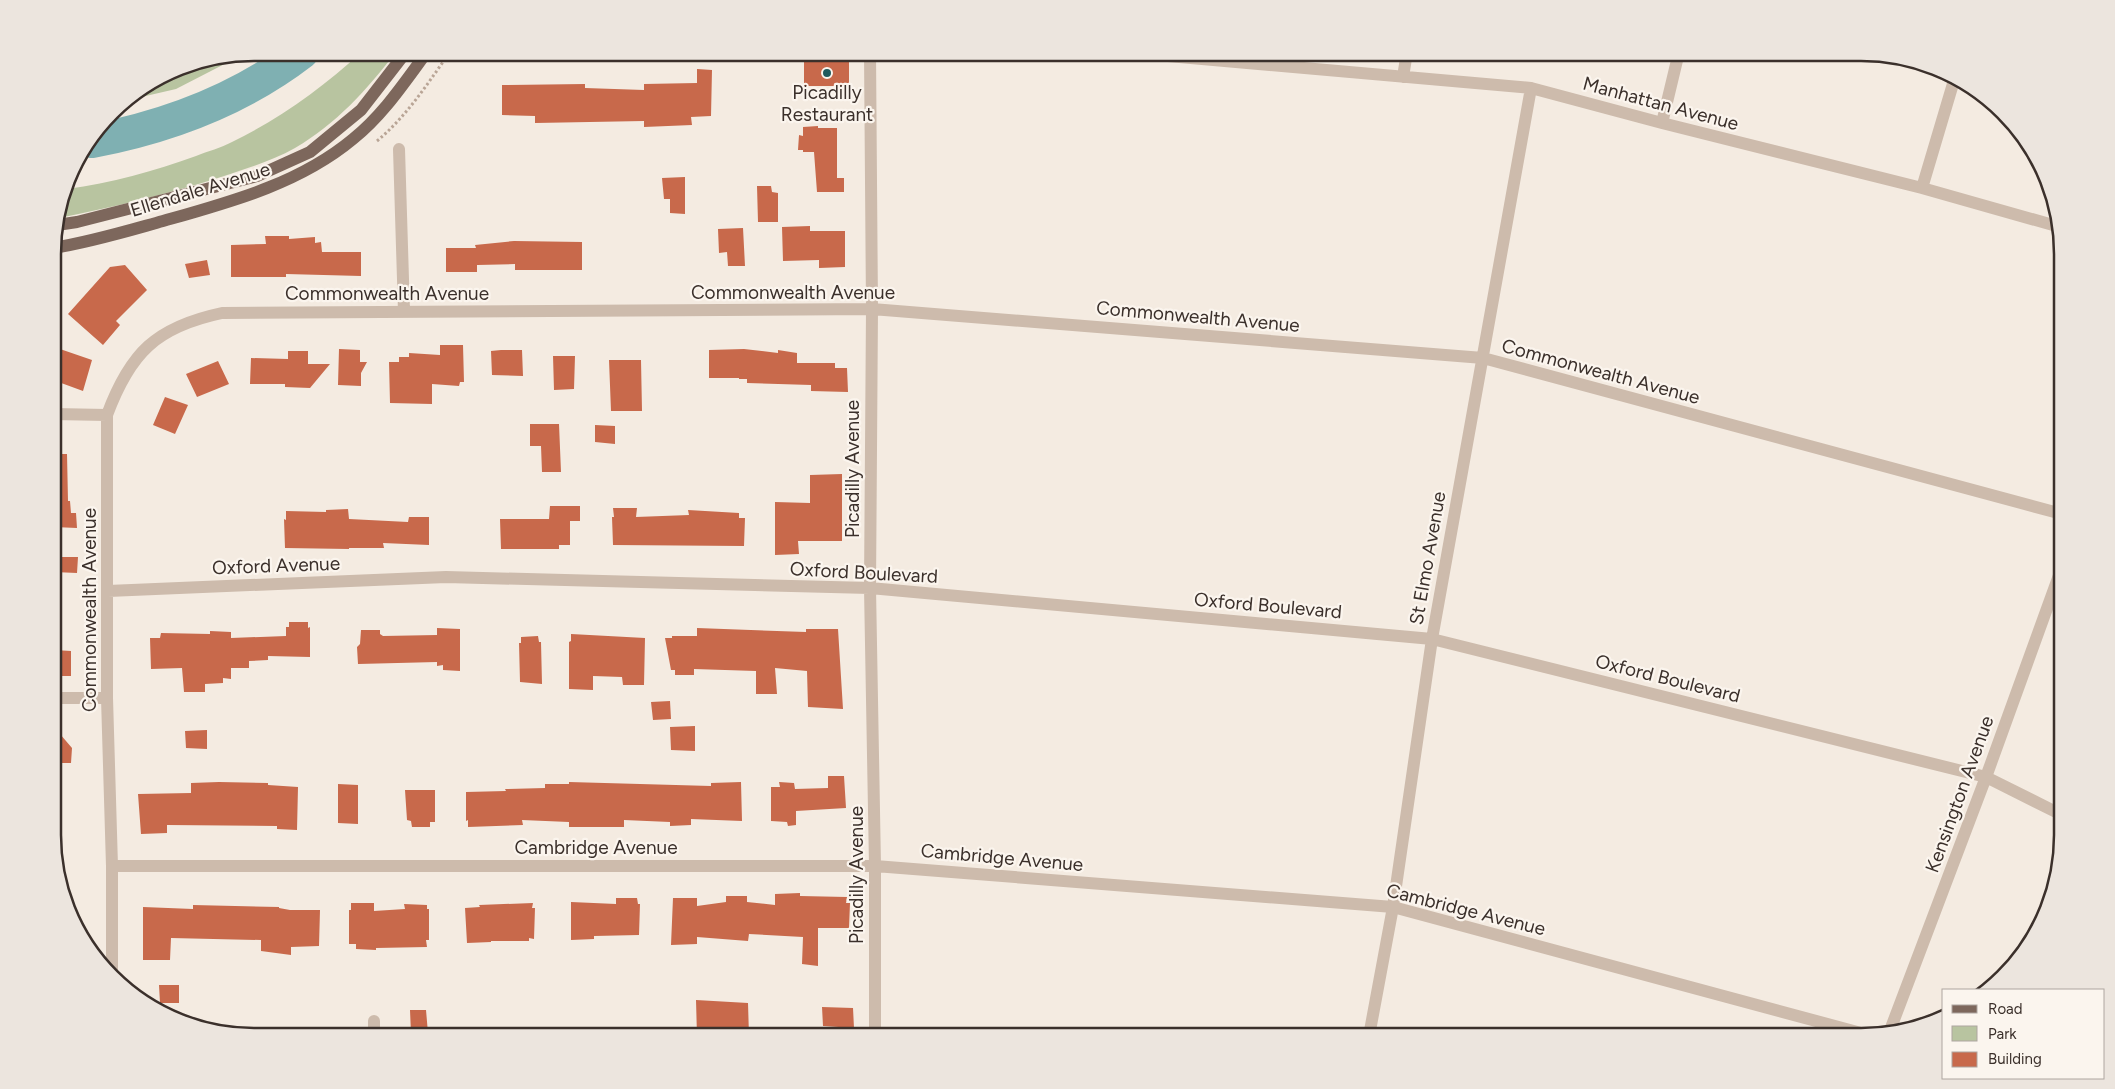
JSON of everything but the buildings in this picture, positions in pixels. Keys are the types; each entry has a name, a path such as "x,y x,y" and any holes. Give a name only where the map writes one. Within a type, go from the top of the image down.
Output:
{"main road":[{"name":"Ellendale Avenue","path":"64,224 256,176 310,152 361,110 399,61"},
{"name":"Ellendale Avenue","path":"62,247 84,243 238,200 284,182 330,156 354,139 375,119 420,61"}],"street":[{"name":"Picadilly Avenue","path":"870,61 872,309 870,588 875,866 875,1028"},
{"name":"Manhattan Avenue","path":"1222,61 1531,88 1922,188 2051,225"},
{"path":"1403,77 1406,61"},
{"path":"1662,123 1677,61"},
{"path":"1922,188 1953,85"},
{"name":"St Elmo Avenue","path":"1370,1028 1393,907 1432,639 1531,88"},
{"path":"399,149 404,312"},
{"name":"Commonwealth Avenue","path":"112,965 112,866 107,698 107,415 124,374 136,357 170,329 193,319 222,313 872,309 1483,358 2054,512"},
{"path":"61,414 107,415"},
{"name":"Oxford Boulevard","path":"446,576 870,588 1432,639 1986,777 2054,812"},
{"name":"Oxford Avenue","path":"108,591 446,576"},
{"name":"Kensington Avenue","path":"1892,1025 1986,777 2054,589"},
{"path":"61,698 107,698"},
{"name":"Cambridge Avenue","path":"112,866 875,866 1393,907 1842,1028"},
{"path":"374,1021 374,1028"}],"green space":[{"path":"351,61 388,61 337,117 310,139 277,157 201,183 141,200 65,217 74,188 116,180 219,148 266,124 331,78"},
{"path":"225,64 176,89 143,97 181,76"}],"waterway":[{"path":"99,139 147,128 202,109 254,84 289,61"}],"place":[{"name":"Picadilly Restaurant","path":"827,73"}]}
